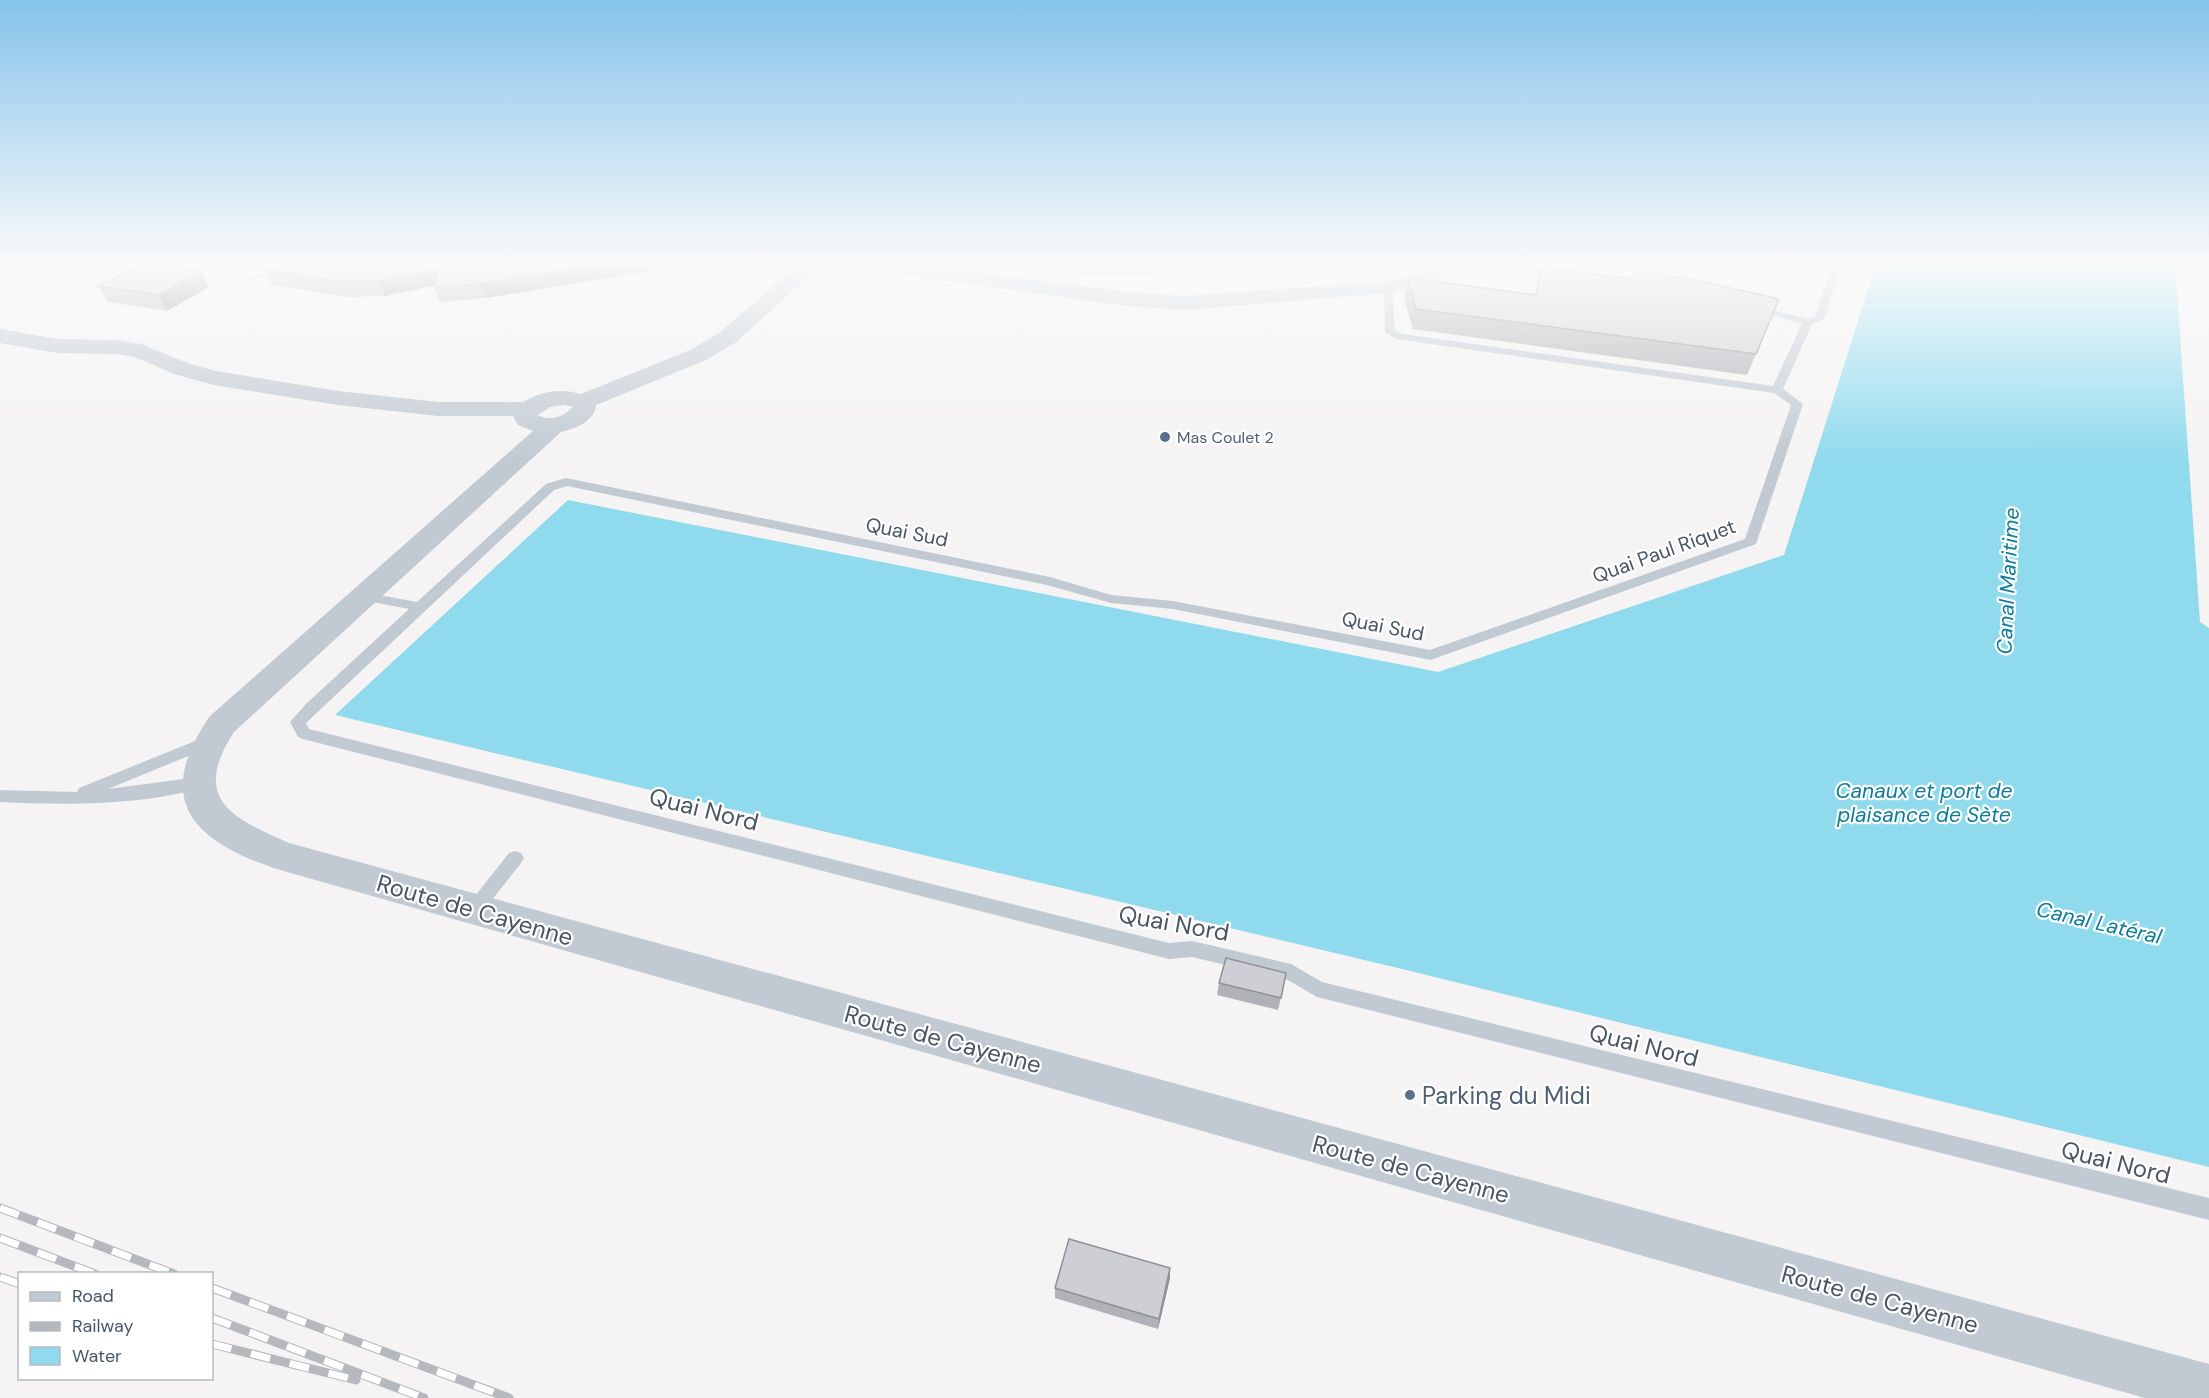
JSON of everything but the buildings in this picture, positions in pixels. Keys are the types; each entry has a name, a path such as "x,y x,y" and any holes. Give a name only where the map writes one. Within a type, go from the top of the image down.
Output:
{"street":[{"path":"198,783 200,762 210,741 222,724 362,596 554,412 688,360 718,344 736,329"},
{"path":"0,336 57,346 115,347 141,351 182,369 214,378 338,398 438,409 554,412"},
{"name":"Route de Cayenne","path":"198,783 203,804 216,821 238,835 280,855 2209,1390"}],"lane":[{"path":"1390,329 1390,332 1400,337 1777,390 1805,329"},
{"name":"Quai Paul Riquet","path":"1431,655 1750,541 1797,404 1777,390"},
{"name":"Quai Sud","path":"420,607 550,487 566,482 1050,581 1078,592 1152,605 1173,605 1431,655"},
{"path":"362,596 420,607"},
{"name":"Quai Nord","path":"420,607 298,722 303,733 1169,951 1192,949 1291,972 1317,989 2209,1209"},
{"path":"68,799 210,741"},
{"path":"0,796 68,799 145,792 198,783"},
{"path":"474,910 515,858"}],"water":[{"name":"Canaux et port de plaisance de Sète","path":"1855,329 2180,329 2200,622 2209,628 2209,1167 1402,969 335,715 568,500 1438,672 1784,555"}],"railway":[{"path":"0,1208 169,1272"},
{"path":"0,1238 90,1272"},
{"path":"0,1277 18,1283"},
{"path":"213,1288 509,1398"},
{"path":"213,1318 424,1398"},
{"path":"213,1344 356,1380"}],"place":[{"name":"Mas Coulet 2","path":"1165,437"},
{"name":"Parking du Midi","path":"1410,1095"}],"water label":[{"name":"Canal Maritime","path":"2008,581"},
{"name":"Canal Latéral","path":"2099,923"}]}
